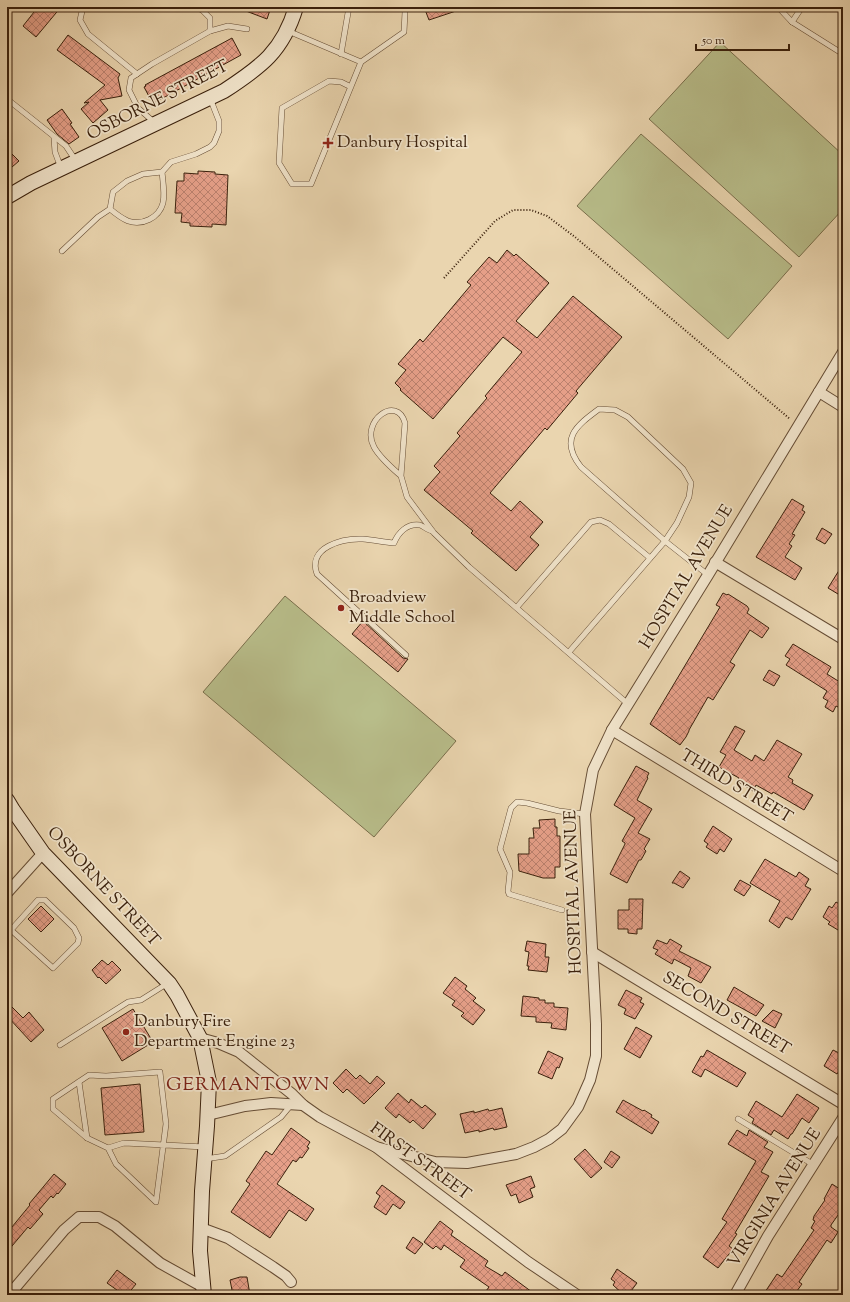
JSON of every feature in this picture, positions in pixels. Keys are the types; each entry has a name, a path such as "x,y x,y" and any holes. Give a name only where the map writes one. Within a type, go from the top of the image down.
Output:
{"main road":[{"name":"OSBORNE STREET","path":"7,197 31,183 224,91 251,74 276,49 291,24 296,7"},
{"name":"OSBORNE STREET","path":"7,800 43,853 169,983 200,1038 209,1082 200,1251 204,1291"}],"street":[{"name":"HOSPITAL AVENUE","path":"376,1147 435,1162 467,1163 516,1154 549,1139 562,1129 578,1108 590,1080 596,1056 596,1024 585,814 593,770 612,730 843,352"},
{"path":"819,392 843,407"},
{"path":"715,562 843,639"},
{"name":"THIRD STREET","path":"612,730 843,871"},
{"path":"7,893 43,853"},
{"name":"SECOND STREET","path":"592,952 843,1104"},
{"name":"FIRST STREET","path":"200,1038 218,1043 239,1052 292,1094 303,1105 320,1117 376,1147 528,1262 577,1295"},
{"path":"208,1115 252,1105 271,1103 303,1105"},
{"name":"VIRGINIA AVENUE","path":"735,1295 768,1236 843,1118"},
{"path":"9,1295 64,1230 79,1217 99,1217 115,1226 160,1263 204,1291"},
{"path":"201,1228 228,1238 286,1276 291,1282"}],"lane":[{"path":"83,7 80,20 88,34 137,74"},
{"path":"196,7 202,10 210,18 210,31"},
{"path":"341,54 349,7"},
{"path":"351,87 341,82 329,81 282,108 279,163 292,184 311,184 351,87 361,62 404,32 405,12 403,7"},
{"path":"778,7 781,12 792,22 843,54"},
{"path":"792,22 802,7"},
{"path":"156,124 138,108 129,90 131,78 152,64 210,31 228,26 247,28"},
{"path":"287,31 361,62"},
{"path":"62,252 98,218 110,209 113,192 127,181 143,174 162,172 171,162 196,154 210,147 214,143 219,132 219,121 210,97"},
{"path":"7,99 54,138 66,146 77,162"},
{"path":"54,138 55,152 61,169"},
{"path":"110,209 120,218 130,222 148,220 155,216 163,203 162,172"},
{"path":"569,652 665,541 677,523 689,497 691,483 683,469 628,417 615,410 599,409 583,421 573,432 570,447 573,458 581,467 665,541 708,575"},
{"path":"401,476 374,448 370,438 371,428 378,417 384,412 393,410 398,412 404,418 405,423 401,476 407,498 434,533 469,567 628,704"},
{"path":"517,607 591,522 600,520 609,524 650,558"},
{"path":"406,655 318,574 315,569 315,562 323,550 334,543 362,539 394,543 397,535 402,530 420,525 434,533"},
{"path":"562,910 509,894 510,872 500,849 511,808 517,802 559,811 585,814"},
{"path":"38,900 45,900 74,928 79,938 78,943 53,968 9,929 38,900"},
{"path":"60,1045 128,1002 141,1000 169,983"},
{"path":"160,1072 166,1124 164,1144 156,1202 116,1164 108,1148 87,1138 53,1109 53,1099 88,1075 106,1076 160,1072"},
{"path":"79,1082 87,1138"},
{"path":"108,1148 124,1143 164,1144 225,1156 281,1117 291,1104"},
{"path":"738,1119 814,1165"}],"path":[{"path":"444,278 495,221 513,210 531,210 547,216 575,237 798,426"}],"green space":[{"path":"720,42 843,155 843,209 799,257 649,119"},
{"path":"641,134 792,266 728,339 577,206"},
{"path":"285,596 456,741 374,837 203,692"}],"building":[{"path":"38,7 61,7 36,37 23,26"},
{"path":"238,7 271,7 267,19"},
{"path":"424,7 462,7 462,9 429,20"},
{"path":"68,35 120,74 118,78 122,96 100,100 108,110 93,123 81,109 89,102 84,103 105,85 57,50"},
{"path":"232,38 241,55 154,103 152,102 144,87 146,86 145,85"},
{"path":"62,109 72,123 70,124 79,137 69,144 57,134 47,120"},
{"path":"7,149 19,161 12,167 7,162"},
{"path":"198,171 215,172 215,174 228,175 226,225 212,224 212,227 190,226 190,223 181,222 182,213 175,213 177,181 184,181 184,173 198,174"},
{"path":"507,250 514,256 516,254 549,283 516,321 537,338 573,296 622,337 576,391 578,393 547,430 545,428 490,493 511,511 520,501 543,522 530,537 539,545 516,571 471,533 473,531 424,490 440,472 434,466 460,436 457,433 487,398 485,396 522,352 503,337 433,419 400,390 401,389 395,383 406,370 398,364 420,339 423,342 471,285 467,282 489,257 497,263"},
{"path":"792,499 804,506 802,510 805,512 792,534 795,535 789,544 792,546 785,557 802,568 795,580 756,557"},
{"path":"822,528 832,534 825,544 816,539"},
{"path":"843,564 843,597 828,588"},
{"path":"723,593 728,594 747,606 749,609 747,613 769,628 762,638 750,630 730,662 735,665 713,700 708,697 680,745 650,724 720,607 716,605"},
{"path":"363,621 403,658 408,659 398,672 352,634"},
{"path":"793,644 831,667 827,674 843,684 843,699 838,707 836,706 833,712 825,707 828,701 823,698 827,691 786,665 790,659 785,656"},
{"path":"769,670 780,676 774,686 763,680"},
{"path":"735,726 745,731 734,750 752,761 755,755 764,761 777,740 802,754 788,777 793,780 792,783 813,795 804,810 773,792 772,794 756,785 753,791 737,781 739,778 719,767 726,755 720,752"},
{"path":"636,766 649,773 637,800 652,809 638,833 650,839 644,849 646,851 641,860 639,860 627,883 610,874 625,844 622,841 635,818 614,805"},
{"path":"555,819 557,836 560,836 560,867 555,867 555,878 543,878 519,871 518,854 529,854 529,838 534,838 533,828 540,828 539,820"},
{"path":"713,826 732,839 724,852 720,849 717,854 706,847 708,844 704,841"},
{"path":"765,859 796,877 799,872 809,879 805,886 811,889 792,920 786,917 779,928 769,921 780,901 750,883"},
{"path":"680,871 690,878 683,888 672,883"},
{"path":"740,880 751,886 744,896 734,890"},
{"path":"629,899 643,899 642,929 637,929 637,934 628,933 628,929 618,929 618,910 629,910"},
{"path":"836,902 843,906 843,922 838,930 828,924 830,922 823,917 829,906 832,908"},
{"path":"41,906 54,919 41,932 28,919"},
{"path":"670,939 682,946 679,951 711,967 701,983 688,976 691,968 674,959 672,964 655,954 658,950 653,948 657,940 667,944"},
{"path":"527,941 546,944 545,957 549,957 547,972 528,970 529,966 527,966 529,952 525,951"},
{"path":"102,960 108,965 112,961 121,970 106,984 99,977 98,978 92,970"},
{"path":"455,977 467,986 465,989 476,998 473,1001 485,1010 473,1025 461,1016 464,1013 452,1005 455,1001 443,993"},
{"path":"734,987 764,1005 756,1016 727,1000"},
{"path":"626,990 642,998 640,1002 644,1004 635,1019 624,1014 626,1009 618,1005"},
{"path":"523,996 539,998 539,1000 545,1000 545,1003 554,1003 554,1007 568,1008 566,1030 551,1028 552,1023 536,1022 536,1017 521,1016"},
{"path":"7,1002 23,1018 29,1012 44,1030 31,1042 7,1016"},
{"path":"133,1009 153,1042 122,1061 102,1028"},
{"path":"773,1010 782,1014 775,1028 762,1021"},
{"path":"636,1027 652,1036 640,1058 624,1049"},
{"path":"707,1050 746,1073 737,1087 705,1069 701,1077 692,1072 701,1056 703,1057"},
{"path":"833,1050 843,1055 843,1065 837,1074 824,1066"},
{"path":"548,1051 563,1058 552,1079 538,1073"},
{"path":"346,1069 356,1079 360,1075 370,1084 377,1076 385,1083 364,1104 347,1089 343,1093 333,1083"},
{"path":"140,1084 144,1132 105,1135 101,1088"},
{"path":"398,1093 409,1103 411,1099 422,1108 425,1105 436,1114 423,1129 413,1120 410,1123 399,1114 396,1118 385,1108"},
{"path":"797,1094 819,1108 809,1123 802,1118 788,1139 774,1130 771,1135 752,1123 754,1119 748,1115 756,1101 782,1117"},
{"path":"623,1100 643,1111 644,1110 659,1122 652,1134 616,1112"},
{"path":"502,1108 507,1127 465,1133 460,1114"},
{"path":"291,1128 310,1142 307,1147 309,1148 302,1158 300,1157 296,1162 293,1160 277,1184 314,1209 306,1221 289,1210 270,1238 231,1212 250,1184 246,1181 266,1151 272,1155"},
{"path":"737,1130 747,1136 749,1130 768,1142 764,1147 773,1152 761,1172 769,1176 735,1233 737,1234 729,1246 733,1249 718,1268 703,1257 727,1222 722,1219 756,1161 728,1144"},
{"path":"585,1149 602,1168 591,1178 574,1159"},
{"path":"611,1151 620,1157 612,1168 604,1162"},
{"path":"54,1174 66,1184 53,1198 51,1196 39,1210 43,1214 30,1229 28,1227 7,1252 7,1233"},
{"path":"531,1176 535,1187 530,1189 533,1197 519,1203 516,1194 511,1196 506,1185"},
{"path":"832,1184 843,1191 843,1208 831,1225 831,1227 838,1232 831,1243 827,1240 799,1282 802,1284 794,1295 763,1295 777,1274 782,1277 814,1230 811,1228 815,1221 813,1220 814,1216 825,1200 824,1199"},
{"path":"382,1185 405,1202 400,1209 393,1204 386,1215 374,1207 380,1196 376,1193"},
{"path":"440,1221 453,1231 451,1235 488,1261 485,1266 502,1276 505,1272 536,1295 483,1295 489,1287 460,1267 465,1260 444,1245 441,1250 436,1246 433,1249 424,1242"},
{"path":"413,1237 423,1244 415,1254 406,1248"},
{"path":"617,1269 637,1283 628,1295 624,1295 613,1285 615,1282 611,1279"},
{"path":"117,1270 136,1284 127,1295 124,1295 107,1283"},
{"path":"240,1277 247,1277 250,1295 233,1295 230,1280"}],"place":[{"name":"Danbury Hospital","path":"328,143"},
{"name":"Broadview Middle School","path":"341,608"},
{"name":"Danbury Fire Department Engine 23","path":"126,1032"}],"district":[{"name":"GERMANTOWN","path":"248,1085"}]}
